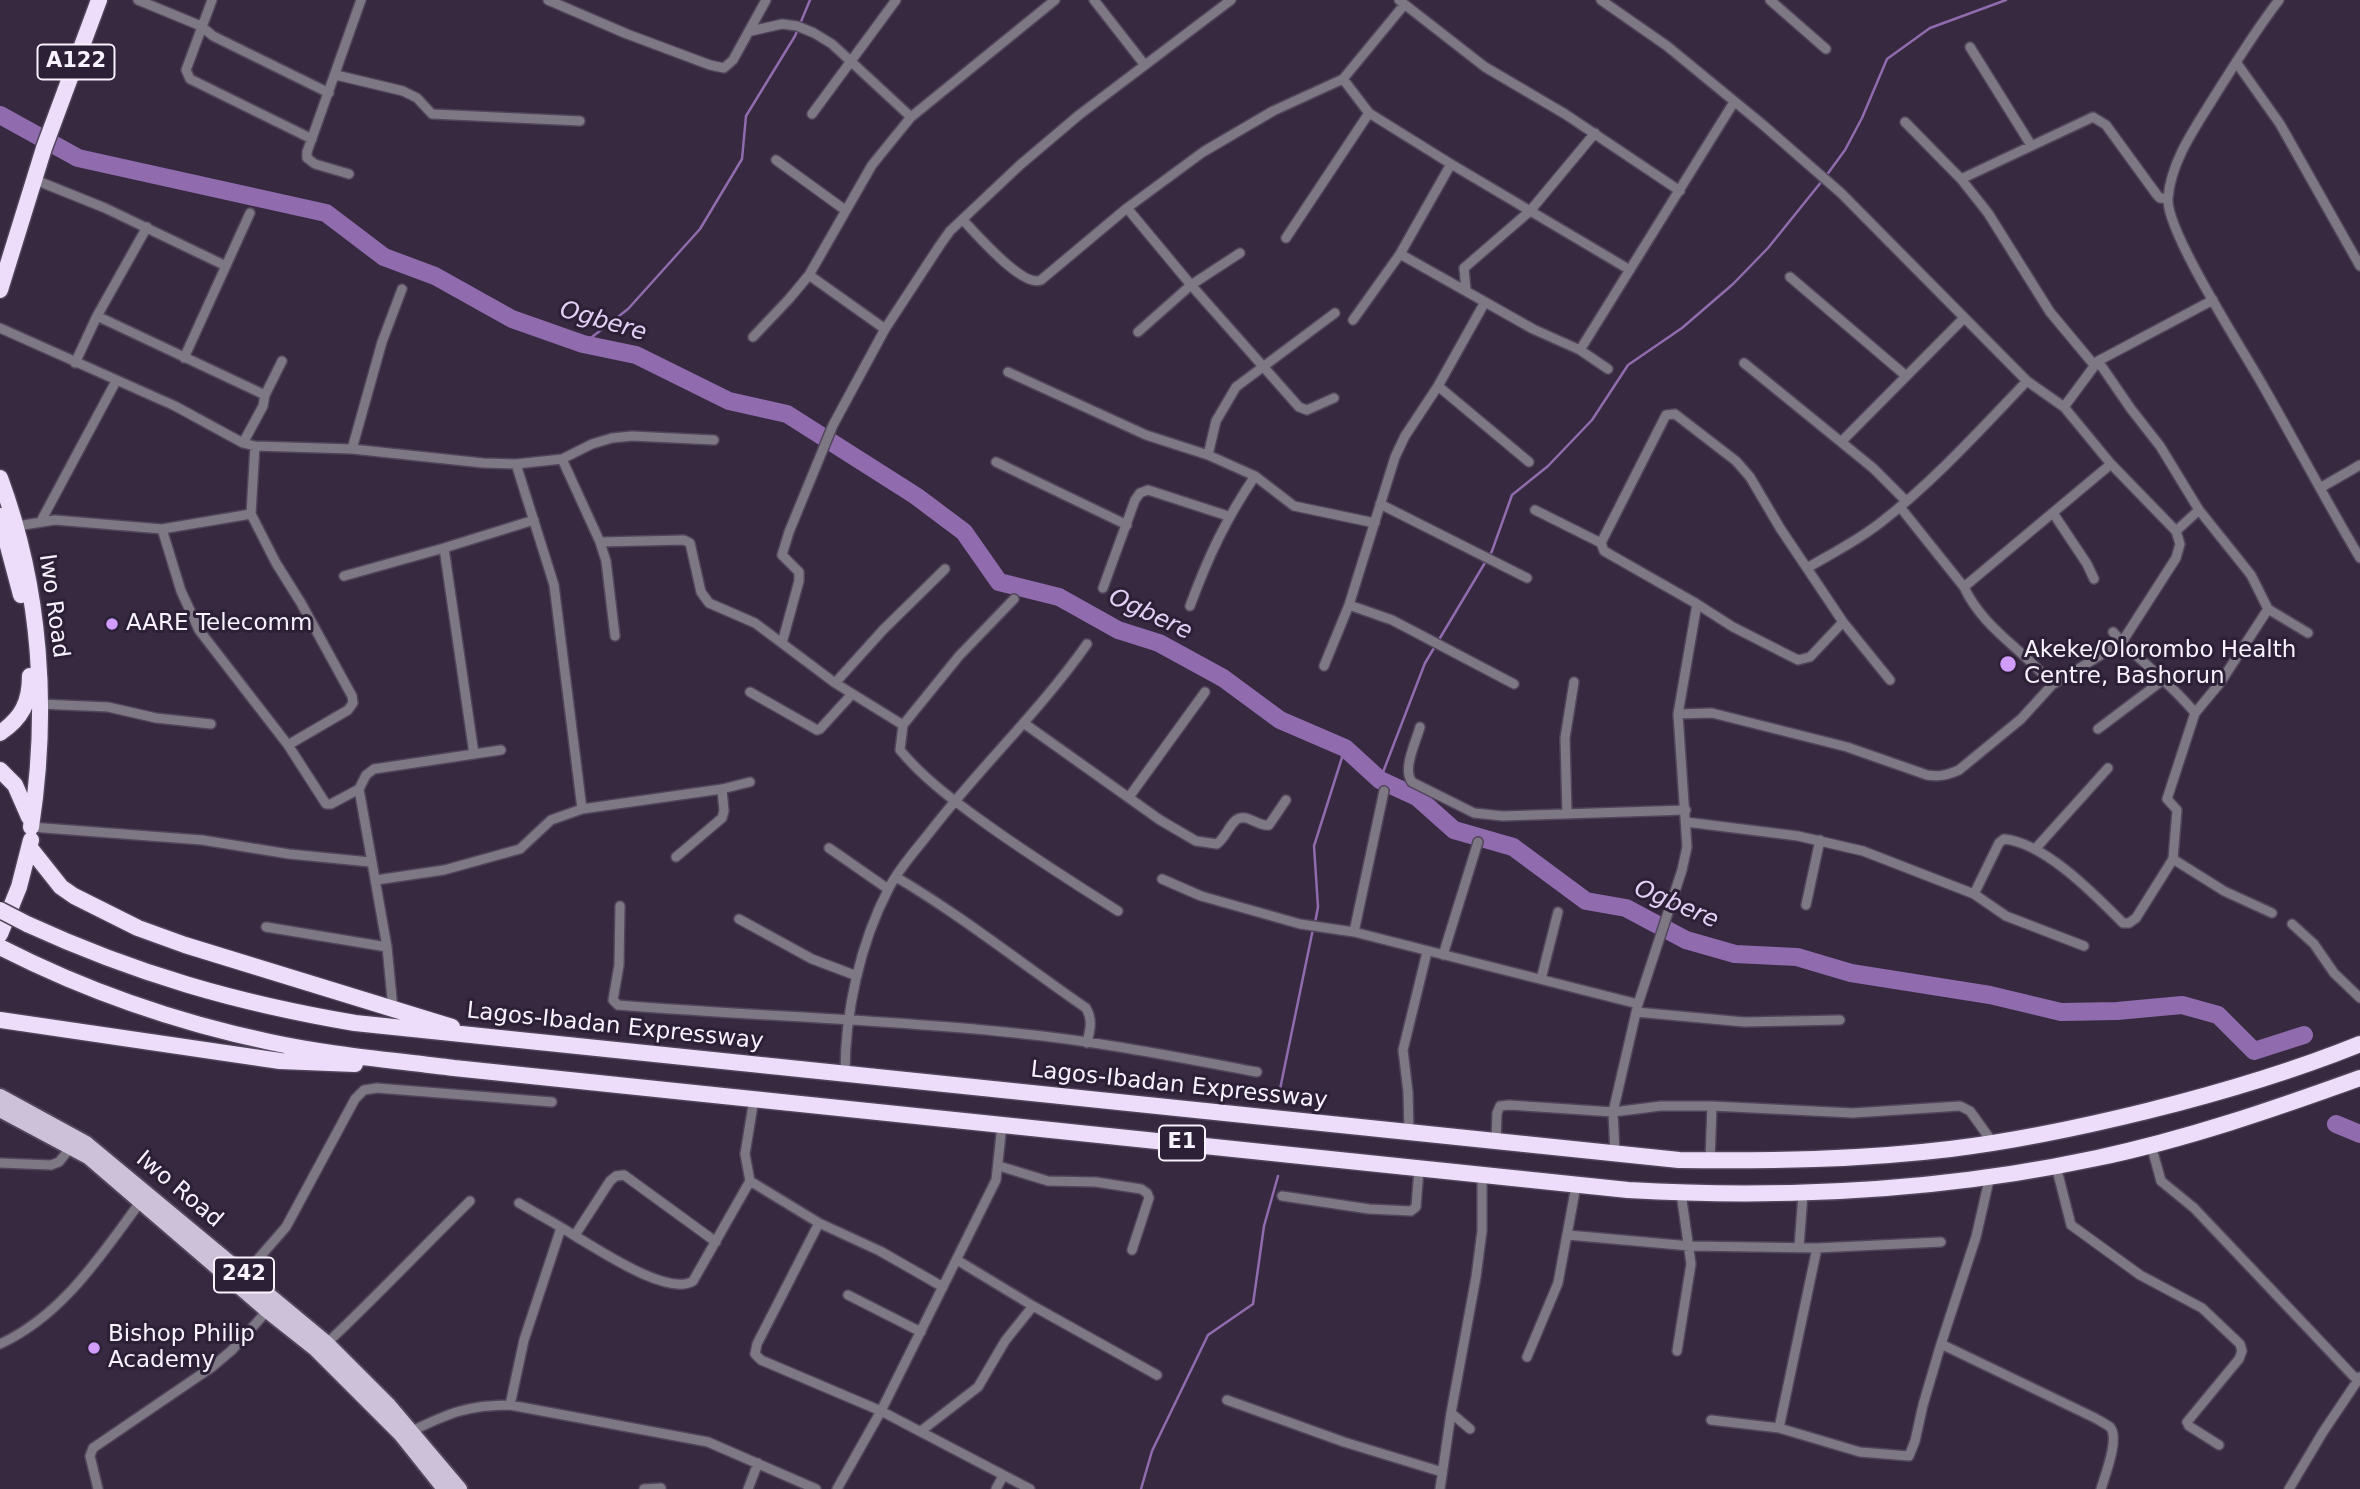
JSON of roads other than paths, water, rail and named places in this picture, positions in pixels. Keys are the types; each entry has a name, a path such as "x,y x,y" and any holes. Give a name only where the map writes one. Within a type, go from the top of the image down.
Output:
{"highway":[{"name":"A122","path":"0,253 40,147 88,0"},
{"name":"A122","path":"48,122 99,0"},
{"name":"A122","path":"0,290 40,147"},
{"name":"Iwo Road","path":"0,478 17,526 27,566 33,607 40,704 30,848 19,887 0,934"},
{"name":"Iwo Road","path":"0,516 23,603 30,673 28,699 24,709 18,719 0,733"},
{"path":"0,770 15,785 22,797 31,827"},
{"path":"30,848 68,892 138,928 185,945 445,1024 469,1035"},
{"name":"Lagos-Ibadan Expressway","path":"0,910 78,947 146,973 276,1009 355,1023 1496,1142 1710,1160 1873,1156 1993,1143 2108,1120 2189,1100 2264,1078 2360,1044"},
{"name":"E1","path":"5,950 129,1004 227,1032 309,1049 454,1068 1576,1186 1681,1193 1803,1194 1898,1188 2056,1166 2198,1133 2360,1078"},
{"path":"0,1020 280,1061 454,1068"}],"main road":[{"name":"Iwo Road","path":"0,1096 86,1143 327,1343 412,1431 460,1489"},
{"name":"Iwo Road","path":"0,1110 94,1162 315,1349 400,1434 444,1489"}],"street":[{"path":"138,0 201,26 212,36 329,93"},
{"path":"212,0 186,69 190,79 312,139"},
{"path":"349,174 315,164 307,158 360,0"},
{"path":"548,0 627,34 724,68 733,60 751,31 766,0"},
{"path":"812,114 896,0"},
{"path":"753,337 809,275 872,165 911,117 1055,0"},
{"path":"1094,0 1143,64"},
{"path":"782,643 799,581 799,572 782,555 789,532 833,425 885,329 940,245 1020,165 1079,115 1231,0"},
{"path":"1601,0 1667,46 1841,194 2027,381 2064,407 2111,464 2176,531 2180,544 2176,558 2122,642 2052,685 2021,719 1959,770 1938,777 1847,747 1712,713 1678,714"},
{"path":"1770,0 1826,49"},
{"path":"2279,0 2236,62 2186,143 2168,199 2173,224 2213,300 2360,558"},
{"path":"963,220 993,252 1028,280 1035,282 1127,208 1203,152 1273,111 1343,79 1402,2 1485,67 1595,133 1680,191"},
{"path":"751,31 782,24 799,27 832,44 911,117"},
{"path":"1970,47 2031,145"},
{"path":"2236,62 2280,124 2360,266"},
{"path":"335,75 403,91 417,99 432,114 580,121"},
{"path":"1343,79 1369,113 1630,270"},
{"path":"1580,351 1734,102"},
{"path":"1286,238 1369,113"},
{"path":"1961,179 2088,117 2097,118 2106,125 2157,195 2168,199"},
{"path":"1905,122 1961,179 1987,213 2050,312 2097,364 2160,446 2199,510 2250,575 2268,609 2308,633"},
{"path":"1466,290 1464,268 1530,211 1595,133"},
{"path":"776,160 845,209"},
{"path":"1353,320 1400,254 1451,164"},
{"path":"33,179 147,227 226,266"},
{"path":"1127,208 1299,407 1307,410 1334,398"},
{"path":"184,358 250,213"},
{"path":"75,363 97,316 147,227"},
{"path":"1138,332 1191,285 1240,253"},
{"path":"1400,254 1533,329 1580,351 1608,369"},
{"path":"809,275 885,329"},
{"path":"1790,277 1905,375"},
{"path":"352,449 382,342 401,289"},
{"path":"2064,407 2097,364 2213,300"},
{"path":"1324,666 1349,605 1395,457 1485,302"},
{"path":"1208,455 1216,421 1236,387 1335,313"},
{"path":"97,316 265,395"},
{"path":"1841,442 1963,319"},
{"path":"0,328 175,406 243,443 254,446 352,449 516,464 562,459 592,444 612,438 632,436 714,440"},
{"path":"243,443 263,406 265,395 282,361"},
{"path":"1744,363 1873,468 1903,504 1988,624 2039,668 2052,685"},
{"path":"1008,372 1146,435 1208,455 1255,476 1294,506 1376,523"},
{"path":"41,521 116,381"},
{"path":"1807,568 1854,540 1903,504 2027,381"},
{"path":"1438,386 1529,463"},
{"path":"1601,543 1666,415 1672,414 1743,469 1843,622 1890,680"},
{"path":"254,446 251,514 352,696 353,704 348,710 288,745"},
{"path":"562,459 606,561 615,636"},
{"path":"996,462 1127,526"},
{"path":"516,464 554,584 582,808"},
{"path":"1964,587 2111,464"},
{"path":"2320,488 2360,466"},
{"path":"1190,606 1207,560 1228,516 1255,476"},
{"path":"1103,588 1135,500 1140,493 1148,491 1228,516"},
{"path":"1380,504 1527,578"},
{"path":"1535,510 1601,543 1604,551 1697,604 1733,628 1798,660 1810,657 1843,622"},
{"path":"2176,531 2199,510"},
{"path":"2053,513 2094,579"},
{"path":"17,526 41,521 162,529 251,514"},
{"path":"344,576 534,520"},
{"path":"162,529 174,573 199,630 288,745 326,804 359,789"},
{"path":"600,542 684,540 690,543 704,599 755,623 835,683 903,725"},
{"path":"444,548 474,754"},
{"path":"835,683 883,630 945,569"},
{"path":"1014,599 959,656 903,725 900,750 911,764 954,801 1027,854 1118,911"},
{"path":"1615,1153 1614,1112 1637,1008 1687,847 1678,714 1697,604"},
{"path":"1349,605 1392,620 1514,684"},
{"path":"1974,894 1999,843 2004,839 2013,840 2036,848 2090,891 2123,923 2129,923 2136,918 2173,859 2177,810 2166,799 2195,713 2220,683 2268,609"},
{"path":"2113,632 2177,690 2195,713"},
{"path":"845,1074 847,1018 857,976 888,889 954,801 1059,684 1087,644"},
{"path":"2098,729 2163,680"},
{"path":"1567,814 1565,738 1574,682"},
{"path":"750,692 817,730 852,694"},
{"path":"1129,797 1205,692"},
{"path":"40,704 108,707 156,718 211,724"},
{"path":"1025,724 1160,820 1196,841 1209,845 1221,842 1240,818 1264,826 1269,825 1286,800"},
{"path":"1420,727 1408,777 1412,782 1474,813 1486,816 1686,810"},
{"path":"393,1009 387,947 359,789 366,775 374,769 501,750"},
{"path":"2036,848 2109,768"},
{"path":"376,880 444,870 520,849 551,820 582,808 722,789 750,782"},
{"path":"676,858 722,818 722,789"},
{"path":"1354,932 1384,791"},
{"path":"1686,822 1820,840 1863,852 1974,894 2006,916 2084,946"},
{"path":"31,827 202,840 289,854 370,862"},
{"path":"1806,905 1820,840"},
{"path":"1443,955 1478,842"},
{"path":"829,848 888,889"},
{"path":"2173,859 2224,891 2272,913"},
{"path":"896,877 969,923 1004,952 1086,1008 1091,1026 1087,1043"},
{"path":"1162,879 1201,896 1300,924 1354,932 1541,979 1637,1008 1744,1022 1840,1020"},
{"path":"620,906 619,965 613,1000 618,1005 847,1018 1018,1033 1257,1072"},
{"path":"1541,979 1558,912"},
{"path":"739,919 812,959 857,976"},
{"path":"2292,925 2314,944 2334,973 2359,994"},
{"path":"266,927 387,947"},
{"path":"1409,1133 1403,1050 1427,952"},
{"path":"244,1275 286,1227 355,1099 364,1090 377,1088 552,1101"},
{"path":"519,1203 603,1254 639,1272 677,1285 686,1285 692,1281 716,1242 750,1181 745,1154 754,1099"},
{"path":"1496,1142 1497,1113 1500,1106 1509,1105 1614,1112 1661,1106 1853,1113 1965,1107 1993,1143"},
{"path":"1710,1160 1712,1106"},
{"path":"837,1489 881,1411 996,1180 1002,1125"},
{"path":"2151,1144 2161,1181 2194,1208 2358,1379 2289,1489"},
{"path":"0,1163 51,1165 59,1162 71,1147"},
{"path":"999,1166 1048,1181 1107,1183 1141,1189 1149,1198 1132,1250"},
{"path":"2056,1166 2071,1225 2140,1275 2202,1308 2240,1344 2242,1351 2239,1359 2187,1422 2219,1446"},
{"path":"1282,1196 1369,1209 1411,1211 1416,1207 1418,1198 1419,1168"},
{"path":"575,1235 610,1181 616,1176 624,1175 716,1242"},
{"path":"1440,1489 1479,1254 1482,1231 1482,1176"},
{"path":"1711,1420 1779,1428 1860,1452 1909,1456 1941,1344 1976,1237 1990,1177"},
{"path":"750,1181 819,1223 880,1251 943,1287"},
{"path":"1527,1357 1558,1283 1576,1186"},
{"path":"1677,1351 1691,1265 1681,1193"},
{"path":"1799,1247 1803,1194"},
{"path":"0,1345 26,1330 72,1291 141,1201"},
{"path":"327,1343 470,1201"},
{"path":"819,1223 757,1344 755,1354 761,1360 881,1411 1030,1489"},
{"path":"510,1405 524,1340 561,1228"},
{"path":"1568,1235 1690,1247 1817,1248 1941,1242"},
{"path":"1779,1428 1817,1248"},
{"path":"957,1260 1157,1375"},
{"path":"848,1295 921,1332"},
{"path":"921,1431 978,1387 1005,1341 1033,1306"},
{"path":"98,1489 90,1456 93,1448 212,1367 232,1350 267,1311"},
{"path":"1941,1344 2095,1418 2110,1428 2115,1435 2103,1488"},
{"path":"1227,1400 1344,1442 1443,1472"},
{"path":"412,1431 460,1409 482,1405 510,1405 690,1437 708,1442 816,1489"},
{"path":"1451,1413 1470,1429"},
{"path":"748,1489 758,1463"},
{"path":"996,1489 1003,1476"},
{"path":"644,1489 661,1488"}],"waterway":[{"path":"583,344 628,309 700,229 742,159 746,116 795,36 810,0"},
{"path":"1826,176 1845,150 1862,118 1887,59 1930,28 2006,0"},
{"name":"Ogbere","path":"0,115 78,158 326,213 384,257 435,276 512,319 583,344 636,355 729,401 787,414 916,496 964,532 999,582 1059,597 1118,630 1159,643 1223,678 1280,720 1345,748 1380,780 1417,797 1454,830 1513,847 1586,901 1626,908 1686,940 1735,954 1797,957 1851,973 1990,995 2061,1012 2117,1011 2182,1005 2218,1015 2254,1051 2304,1035"},
{"path":"1380,780 1425,663 1492,551 1512,495 1548,466 1592,420 1628,365 1682,328 1733,284 1768,248 1822,181"},
{"path":"1315,923 1318,907 1314,846 1345,748"},
{"path":"1279,1094 1313,929"},
{"name":"Ogbere","path":"2336,1124 2360,1134"},
{"path":"1141,1489 1152,1451 1208,1335 1253,1304 1264,1226 1278,1176"}],"place":[{"name":"AARE Telecomm","path":"112,624"},
{"name":"Akeke/Olorombo Health Centre, Bashorun","path":"2008,664"},
{"name":"Bishop Philip Academy","path":"94,1348"}]}
